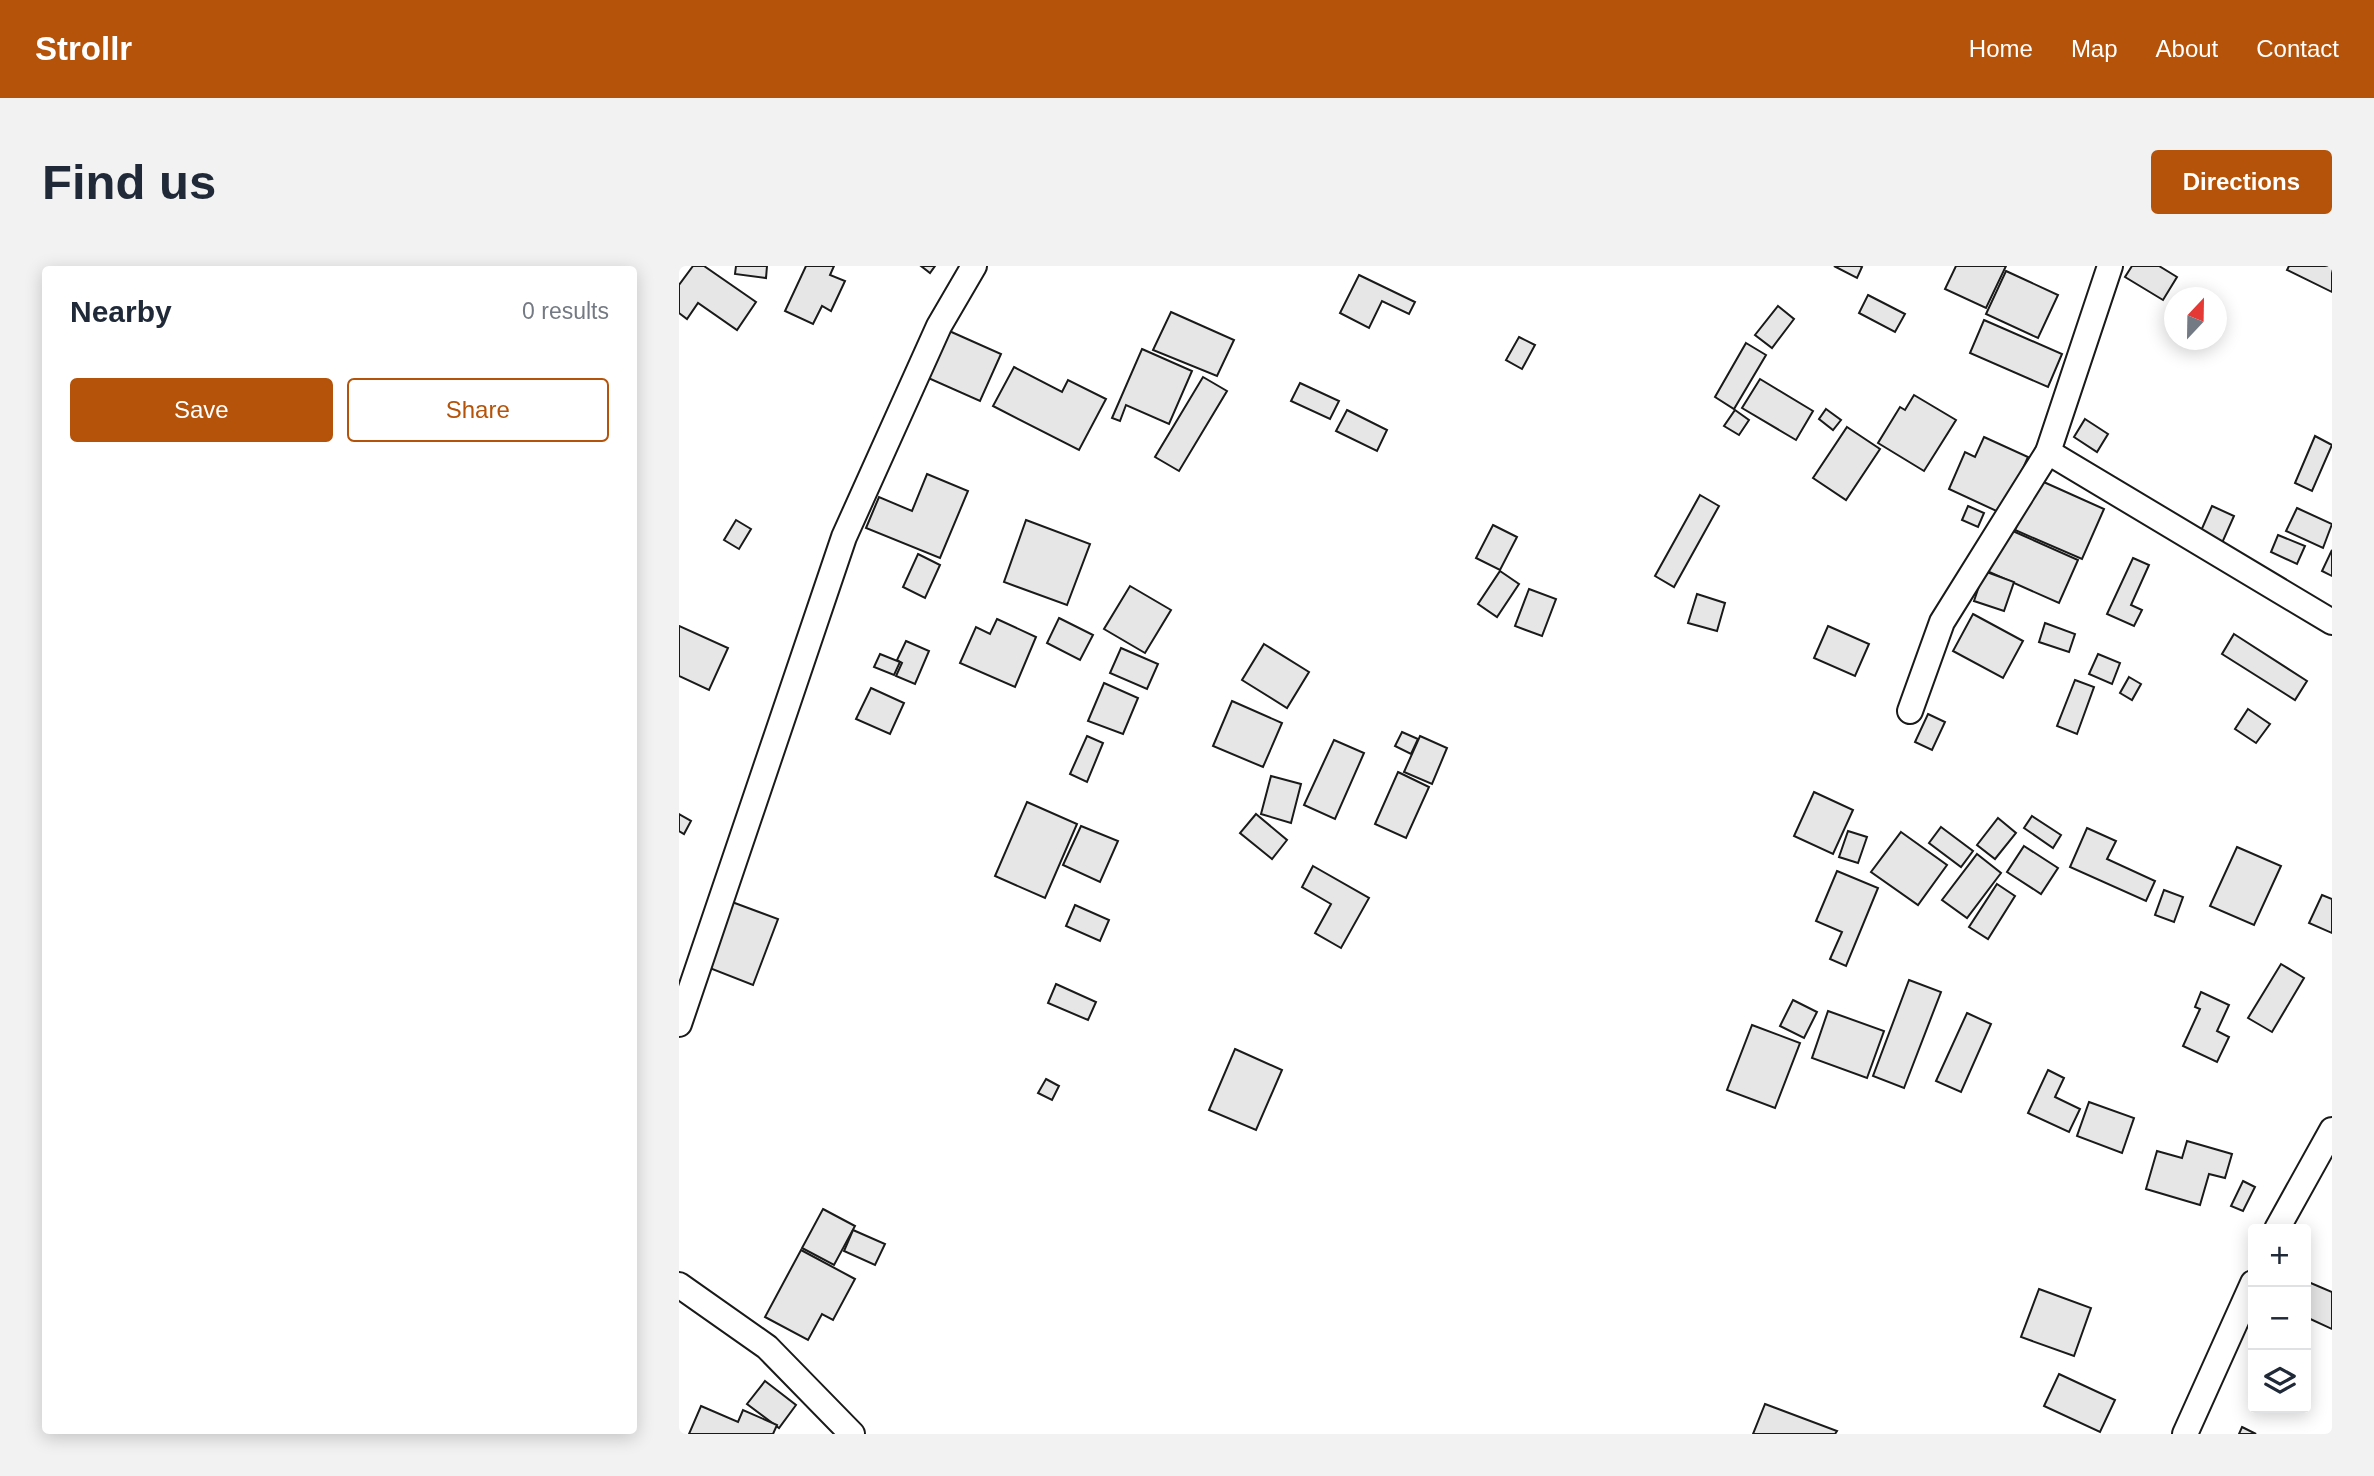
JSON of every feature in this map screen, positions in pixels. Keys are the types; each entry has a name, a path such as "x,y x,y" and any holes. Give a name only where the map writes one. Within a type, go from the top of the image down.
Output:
{"street":[{"path":"679,1024 844,537 939,326 974,266"},
{"path":"1910,711 1942,622 2048,452 2110,266"},
{"path":"2048,452 2332,622"},
{"path":"2280,1224 2332,1130"},
{"path":"679,1285 767,1347 852,1434"},
{"path":"2185,1434 2251,1287"}],"building":[{"path":"693,266 704,266 756,302 737,330 698,303 687,319 679,313 679,285"},
{"path":"736,266 767,266 766,278 735,274"},
{"path":"806,266 834,266 830,275 845,281 831,311 822,306 813,324 785,311"},
{"path":"921,266 935,266 930,273"},
{"path":"1834,266 1860,266 1862,267 1857,278"},
{"path":"1956,266 2006,266 1986,308 1945,289"},
{"path":"2132,266 2159,266 2177,277 2171,287 2164,287 2163,300 2125,277"},
{"path":"2289,266 2332,266 2332,292 2287,270"},
{"path":"2006,271 2058,295 2038,338 1986,314"},
{"path":"1359,275 1415,302 1409,314 1382,301 1369,328 1340,313"},
{"path":"1868,295 1905,314 1895,332 1859,313"},
{"path":"1778,306 1794,319 1772,348 1755,335"},
{"path":"1171,312 1234,340 1217,376 1153,350"},
{"path":"1984,320 2062,354 2048,387 1970,353"},
{"path":"947,330 1001,354 980,401 926,377"},
{"path":"1519,337 1535,345 1522,369 1506,360"},
{"path":"1746,343 1766,355 1734,409 1715,397"},
{"path":"1142,349 1192,371 1169,424 1126,405 1120,421 1112,418"},
{"path":"1014,367 1062,392 1068,380 1106,399 1079,450 993,406"},
{"path":"1203,377 1227,391 1179,471 1155,457"},
{"path":"1760,379 1813,411 1796,440 1742,408"},
{"path":"1300,383 1339,401 1330,419 1291,401"},
{"path":"1914,395 1956,420 1924,471 1878,443 1900,407 1905,410"},
{"path":"1826,409 1841,420 1833,430 1819,419"},
{"path":"1347,410 1387,430 1377,451 1336,431"},
{"path":"1735,410 1749,420 1739,435 1724,426"},
{"path":"2085,419 2108,434 2097,452 2074,437"},
{"path":"1847,427 1880,449 1846,500 1813,478"},
{"path":"2315,436 2332,445 2312,491 2295,483"},
{"path":"1984,437 2028,457 2003,514 1949,489 1965,452 1975,457"},
{"path":"927,474 968,491 940,558 866,528 879,497 912,511"},
{"path":"2037,479 2104,509 2082,559 2015,530"},
{"path":"1700,495 1719,506 1674,587 1655,576"},
{"path":"1968,506 1984,513 1978,527 1962,520"},
{"path":"2212,506 2234,516 2222,543 2200,533"},
{"path":"2297,508 2332,524 2323,548 2286,531"},
{"path":"736,520 751,529 739,549 724,540"},
{"path":"1026,520 1090,544 1067,605 1004,582"},
{"path":"1493,525 1517,537 1500,570 1476,558"},
{"path":"2006,528 2078,560 2059,603 1987,571"},
{"path":"2278,535 2305,546 2297,564 2271,552"},
{"path":"2332,550 2332,576 2322,571"},
{"path":"918,554 940,565 925,598 903,587"},
{"path":"2133,558 2149,565 2131,605 2142,610 2134,626 2107,614"},
{"path":"1500,571 1519,584 1497,617 1478,604"},
{"path":"1984,571 2014,582 2004,611 1974,601"},
{"path":"1130,586 1171,610 1145,653 1104,629"},
{"path":"1529,589 1556,599 1542,636 1515,626"},
{"path":"1697,594 1725,603 1717,631 1688,623"},
{"path":"1973,614 2023,641 2003,678 1953,651"},
{"path":"1059,618 1093,635 1080,660 1047,643"},
{"path":"997,619 1036,637 1015,687 960,663 976,627 990,634"},
{"path":"2045,623 2075,634 2069,652 2039,642"},
{"path":"679,626 728,648 709,690 679,676"},
{"path":"1828,626 1869,644 1855,676 1814,658"},
{"path":"2234,634 2307,681 2295,700 2222,654"},
{"path":"906,641 929,651 915,684 896,676 902,663 897,660"},
{"path":"1264,644 1309,672 1287,708 1242,680"},
{"path":"1121,648 1158,664 1147,689 1110,673"},
{"path":"880,654 900,662 894,675 874,667"},
{"path":"2098,654 2120,663 2112,684 2089,674"},
{"path":"2129,677 2141,684 2132,700 2120,693"},
{"path":"2075,680 2094,687 2077,734 2057,726"},
{"path":"1104,683 1138,698 1123,734 1088,721"},
{"path":"871,688 904,703 890,734 856,719"},
{"path":"1232,701 1282,723 1263,767 1213,746"},
{"path":"2248,709 2270,724 2256,743 2235,729"},
{"path":"1928,714 1945,722 1932,750 1915,742"},
{"path":"1402,732 1418,739 1411,754 1395,746"},
{"path":"1087,736 1103,743 1087,782 1070,774"},
{"path":"1420,736 1447,748 1432,784 1404,772"},
{"path":"1334,740 1364,753 1335,819 1304,805"},
{"path":"1398,772 1429,787 1406,838 1375,824"},
{"path":"1271,776 1301,784 1291,823 1261,814"},
{"path":"1814,792 1853,810 1833,854 1794,836"},
{"path":"1027,802 1077,824 1045,898 995,876"},
{"path":"679,814 691,821 684,834 679,831"},
{"path":"1256,814 1287,840 1272,859 1240,833"},
{"path":"2032,816 2061,835 2053,848 2024,828"},
{"path":"1998,818 2016,833 1995,859 1977,845"},
{"path":"1081,826 1118,841 1100,882 1063,865"},
{"path":"1941,827 1973,851 1961,867 1929,843"},
{"path":"2087,828 2116,841 2107,859 2155,881 2146,901 2070,867"},
{"path":"1848,831 1867,837 1858,863 1839,857"},
{"path":"1901,832 1947,865 1918,905 1871,872"},
{"path":"2024,846 2058,868 2041,894 2007,872"},
{"path":"2237,847 2281,866 2254,925 2210,906"},
{"path":"1977,854 2001,873 1967,918 1942,900"},
{"path":"1313,866 1369,898 1341,948 1315,933 1331,904 1302,887"},
{"path":"1837,871 1878,888 1846,966 1830,959 1842,932 1816,921"},
{"path":"1997,884 2015,896 1988,939 1969,927"},
{"path":"2164,890 2183,897 2174,922 2155,915"},
{"path":"2322,895 2332,899 2332,933 2309,923"},
{"path":"732,902 778,919 753,985 707,967"},
{"path":"1075,905 1109,920 1100,941 1066,926"},
{"path":"2281,964 2304,978 2272,1032 2248,1018"},
{"path":"1909,980 1941,992 1904,1088 1873,1076"},
{"path":"1056,984 1096,1002 1088,1020 1048,1003"},
{"path":"2201,992 2229,1005 2217,1031 2229,1037 2217,1062 2183,1046 2200,1009 2195,1007"},
{"path":"1793,1000 1817,1012 1804,1038 1780,1026"},
{"path":"1828,1011 1884,1031 1867,1078 1812,1058"},
{"path":"1967,1013 1991,1024 1961,1092 1936,1081"},
{"path":"1752,1025 1800,1043 1775,1108 1727,1090"},
{"path":"1235,1049 1282,1070 1256,1130 1209,1110"},
{"path":"2048,1070 2064,1078 2055,1097 2080,1109 2069,1132 2028,1113"},
{"path":"1046,1079 1059,1086 1052,1100 1038,1093"},
{"path":"2089,1102 2134,1118 2122,1153 2077,1136"},
{"path":"2187,1141 2232,1154 2225,1178 2209,1174 2200,1205 2146,1189 2157,1151 2182,1158"},
{"path":"2243,1181 2255,1187 2243,1211 2231,1206"},
{"path":"823,1209 855,1226 834,1265 802,1248"},
{"path":"853,1230 885,1244 875,1265 844,1251"},
{"path":"801,1250 855,1279 833,1320 822,1314 808,1340 765,1317"},
{"path":"2311,1283 2332,1292 2332,1329 2311,1319"},
{"path":"2039,1289 2091,1308 2074,1356 2021,1337"},
{"path":"2059,1374 2115,1400 2100,1432 2044,1406"},
{"path":"765,1381 796,1405 779,1428 747,1404"},
{"path":"1765,1404 1837,1431 1835,1434 1753,1434"},
{"path":"701,1406 738,1422 743,1410 777,1425 773,1434 689,1434"},
{"path":"2242,1427 2256,1434 2239,1434"}]}
